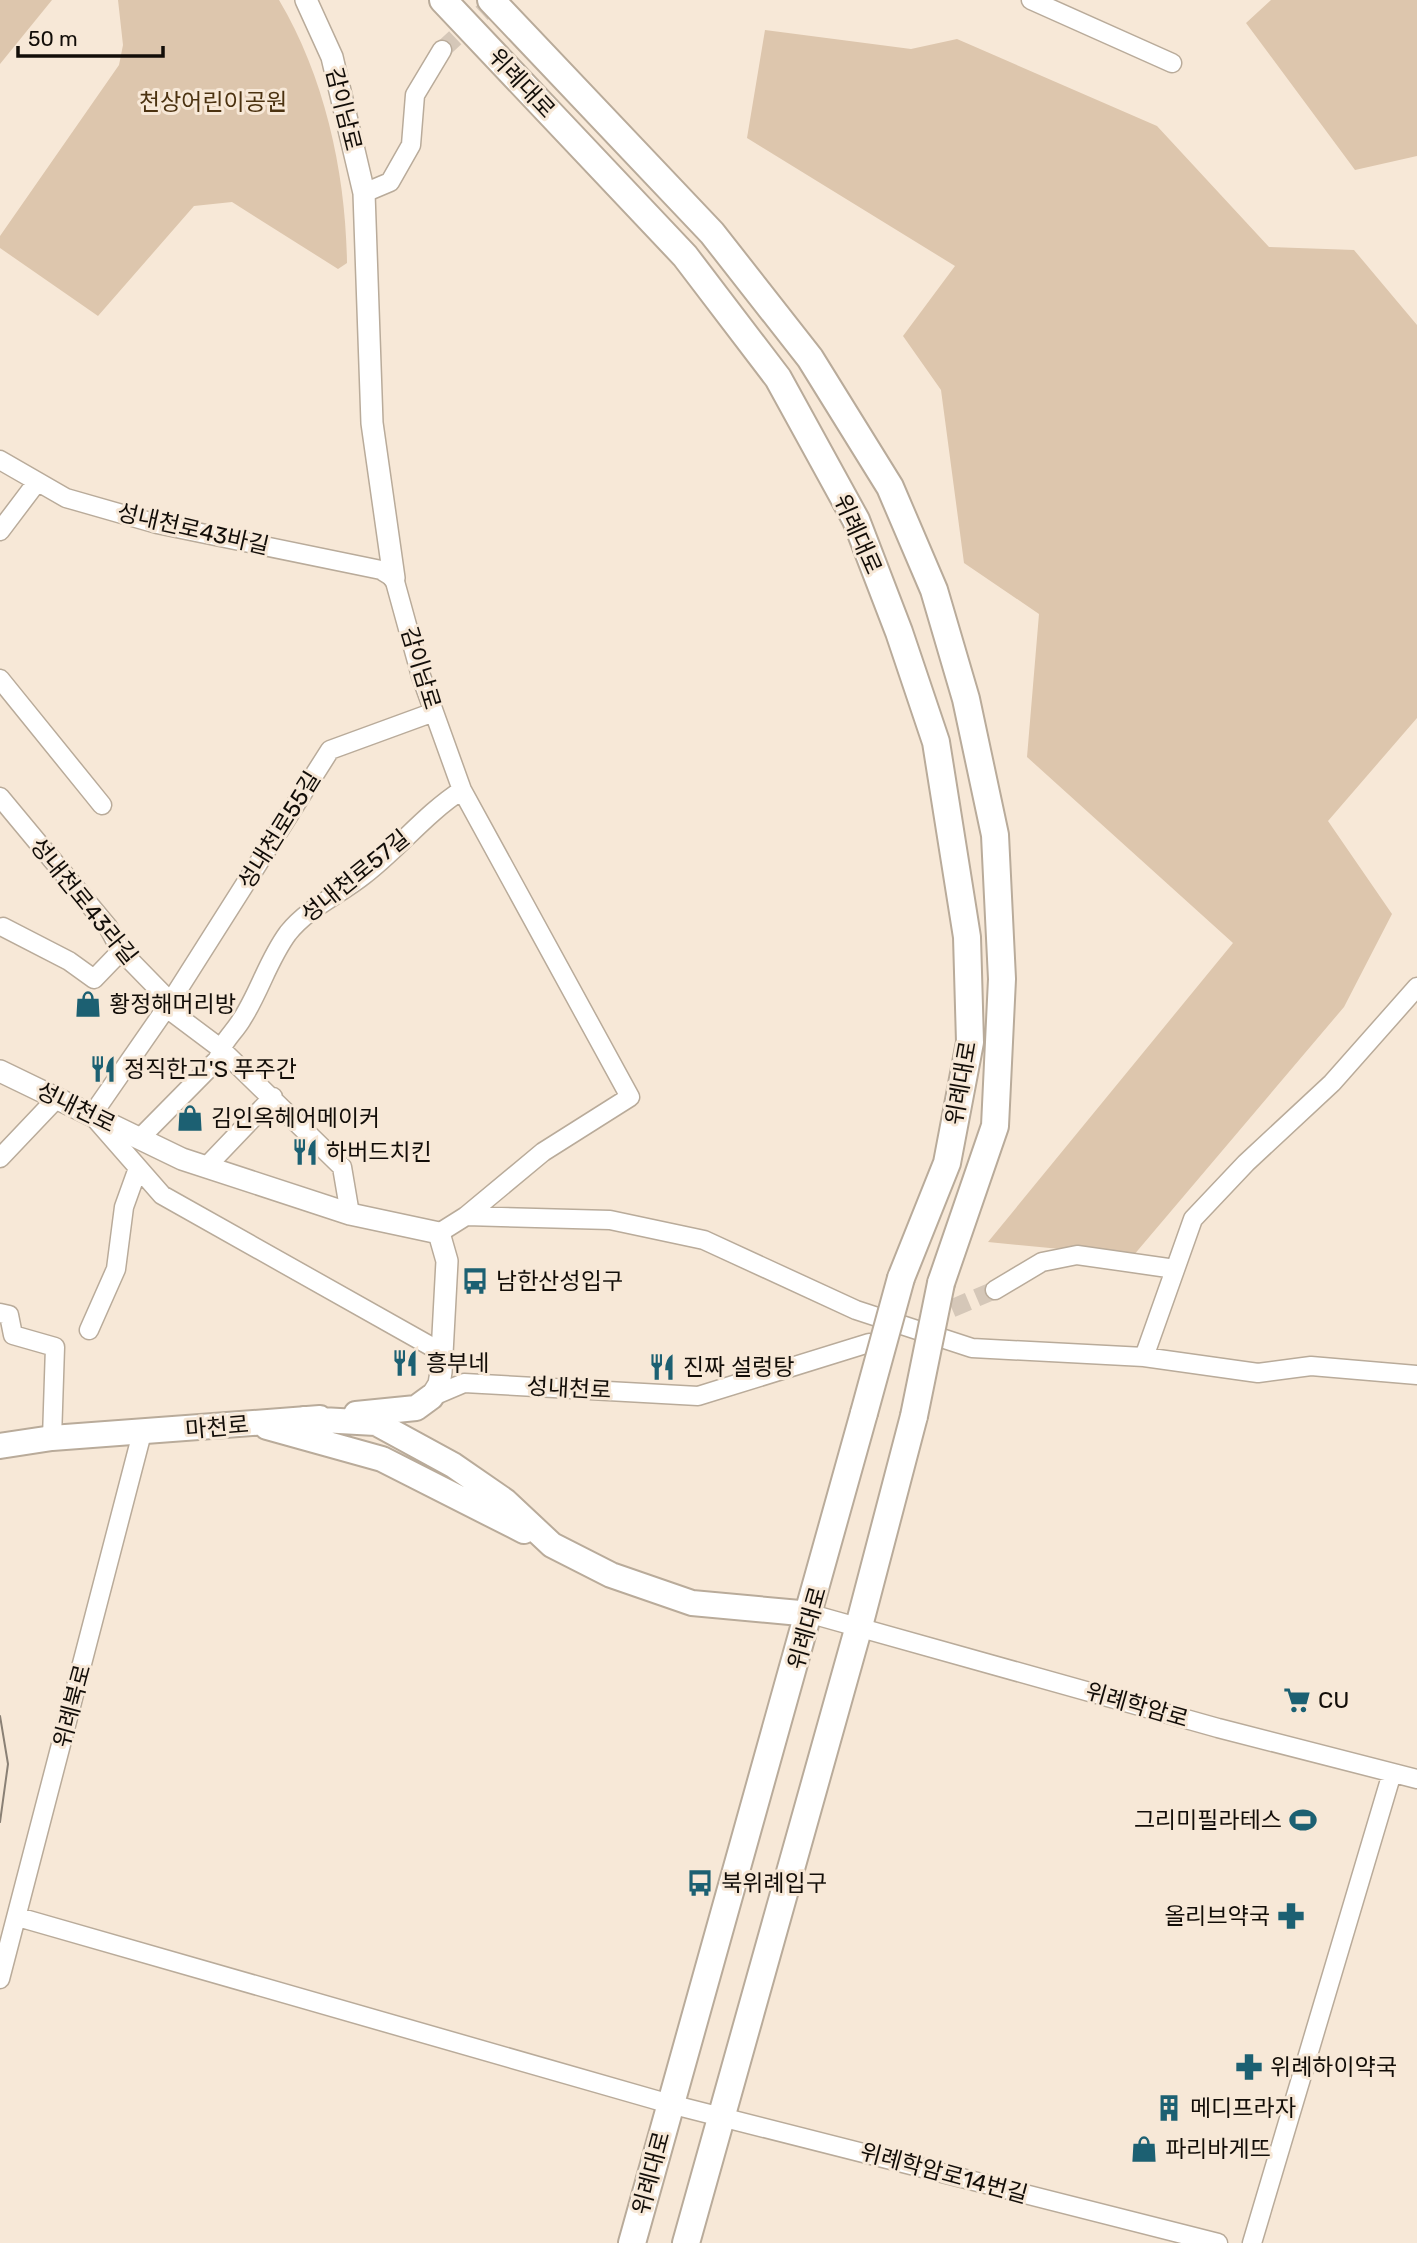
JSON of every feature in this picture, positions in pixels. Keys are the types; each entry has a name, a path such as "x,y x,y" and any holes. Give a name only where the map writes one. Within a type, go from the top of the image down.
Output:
{"main road":[{"name":"위례대로","path":"443,0 685,256 778,378 856,520 936,742 967,937 970,1042 947,1163 901,1278 811,1614 632,2243"},
{"name":"위례대로","path":"491,0 712,233 810,358 890,487 934,590 966,699 995,835 1002,979 995,1126 941,1283 914,1416 859,1626 685,2243"},
{"name":"마천로","path":"0,1446 52,1438 142,1433 416,1408 431,1397"},
{"path":"303,1419 376,1423 453,1465 505,1501 552,1545"},
{"path":"257,1423 382,1459 611,1575 692,1603 811,1614"}],"street":[{"name":"감이남로","path":"306,0 332,57 364,193 372,423 394,578 434,712 462,790 630,1097 543,1152 466,1216"},
{"path":"1031,0 1172,63"},
{"path":"364,193 390,182 411,145 415,95 442,50"},
{"name":"성내천로43바길","path":"0,460 66,498 157,524 381,570 394,578"},
{"path":"0,531 37,482"},
{"path":"0,679 102,805"},
{"name":"성내천로55길","path":"92,1115 169,1004 330,750 434,712"},
{"name":"성내천로57길","path":"140,1138 218,1059 220,1048 242,1019 271,956 290,930 316,906 364,875 438,806 462,790"},
{"name":"성내천로43라길","path":"0,797 108,927 121,951 169,1004"},
{"path":"3,927 69,961 89,978 94,979 121,951"},
{"path":"1143,1357 1194,1219 1246,1163 1332,1083 1417,987"},
{"path":"169,1004 172,1012 220,1048 342,1167 350,1214"},
{"name":"성내천로","path":"0,1071 182,1159 208,1165 350,1214 439,1233"},
{"path":"208,1165 273,1097"},
{"path":"0,1158 57,1098"},
{"path":"92,1115 162,1195 441,1352"},
{"path":"89,1330 116,1269 124,1208 138,1168"},
{"path":"431,1397 439,1384 447,1261 439,1233 466,1216 610,1220 704,1240 856,1310 972,1348 1143,1357 1258,1373 1311,1366 1417,1375"},
{"path":"995,1290 1042,1262 1077,1255 1175,1269"},
{"path":"0,1313 9,1315 13,1335 55,1347 52,1438"},
{"name":"성내천로","path":"431,1397 464,1383 698,1396 869,1343"},
{"name":"위례북로","path":"0,1979 142,1433"},
{"name":"위례학암로","path":"811,1614 1218,1728 1417,1779"},
{"path":"1252,2243 1392,1773"},
{"name":"위례학암로14번길","path":"18,1916 670,2104 1218,2243"}],"green space":[{"path":"0,0 52,0 0,64"},
{"name":"천상어린이공원","path":"118,0 279,0 309,61 330,127 342,195 347,263 338,269 232,202 194,206 98,316 0,248 0,236 119,65 123,45"},
{"path":"1271,0 1417,0 1417,156 1355,170 1246,23"},
{"path":"765,30 911,49 957,39 1157,126 1269,247 1354,250 1417,325 1417,718 1328,821 1392,914 1344,1007 1133,1256 988,1242 1233,943 1027,757 1039,614 964,563 941,390 903,336 955,266 747,138"}],"tunnel":[{"path":"442,50 496,0"},
{"path":"927,1319 995,1290"}],"tram line":[{"path":"0,1716 8,1764 0,1822"}],"place":[{"name":"황정해머리방","path":"88,1004"},
{"name":"정직한고'S 푸주간","path":"103,1069"},
{"name":"김인옥헤어메이커","path":"190,1118"},
{"name":"하버드치킨","path":"305,1152"},
{"name":"남한산성입구","path":"475,1281"},
{"name":"흥부네","path":"405,1363"},
{"name":"진짜 설렁탕","path":"662,1367"},
{"name":"CU","path":"1297,1700"},
{"name":"그리미필라테스","path":"1303,1820"},
{"name":"북위례입구","path":"700,1883"},
{"name":"올리브약국","path":"1291,1916"},
{"name":"위례하이약국","path":"1249,2067"},
{"name":"메디프라자","path":"1169,2108"},
{"name":"파리바게뜨","path":"1144,2149"}]}
